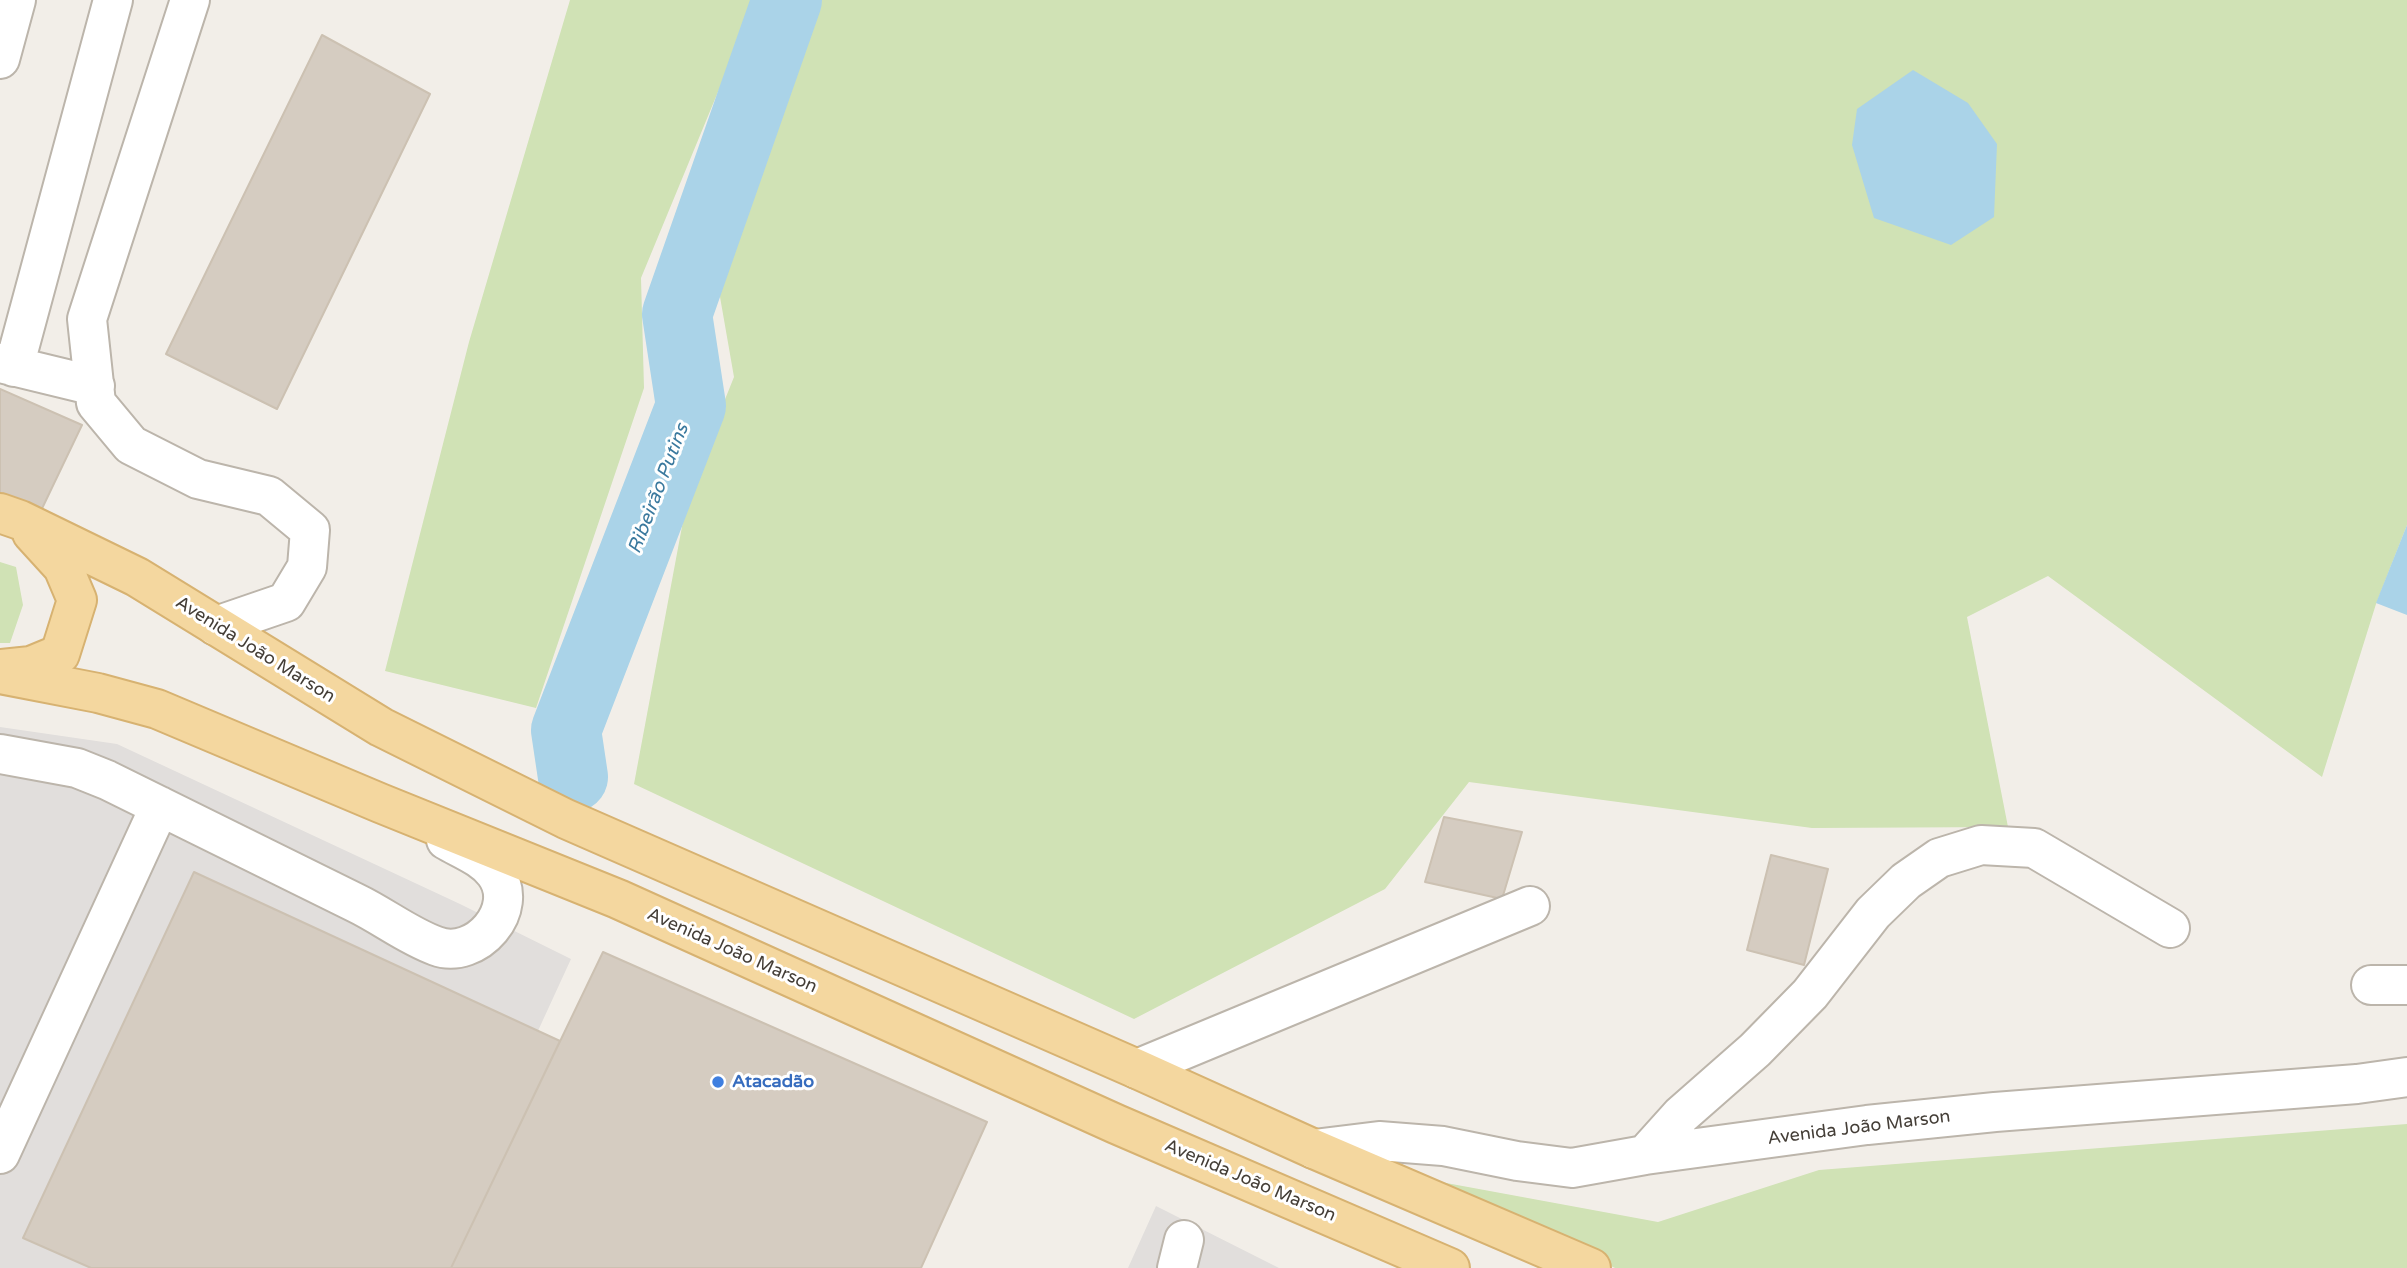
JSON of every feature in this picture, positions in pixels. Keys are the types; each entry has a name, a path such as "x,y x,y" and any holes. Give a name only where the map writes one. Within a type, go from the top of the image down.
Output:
{"main road":[{"name":"Avenida João Marson","path":"10,517 137,577 380,727 566,819 1314,1149 1591,1268"},
{"path":"0,671 31,666 60,654 78,600 63,567 10,517"},
{"name":"Avenida João Marson","path":"0,671 157,709 618,899 1116,1124 1450,1268"}],"street":[{"path":"0,59 16,0"},
{"path":"94,386 7,365 113,0"},
{"path":"190,0 87,319 96,403 131,445 198,479 269,496 310,530 307,567 286,602 216,626"},
{"path":"0,754 77,768 378,914 438,947 461,947 476,942 490,930 504,903 502,888 495,873 482,860 380,803"},
{"path":"2,1150 160,806"},
{"path":"1645,1155 1681,1115 1755,1050 1810,994 1873,913 1906,881 1939,858 1981,845 2034,848 2170,928"},
{"path":"1137,1069 1530,906"},
{"name":"Avenida João Marson","path":"1314,1149 1379,1141 1443,1146 1517,1161 1572,1168 1645,1155 1931,1119 2357,1084 2407,1077"}],"green space":[{"path":"570,0 756,0 641,278 644,388 536,708 385,671 469,342"},
{"path":"816,0 2407,0 2407,525 2376,604 2322,777 2048,576 1967,617 2008,827 1812,828 1469,782 1385,889 1134,1019 634,784 689,489 734,377 716,274"},
{"path":"0,562 16,567 23,605 10,643 0,643"},
{"path":"2407,1124 2407,1268 1615,1268 1430,1180 1658,1222 1819,1170"}],"shaded area":[{"path":"0,727 117,744 460,904 571,959 429,1268 0,1268"},
{"path":"1156,1206 1279,1268 1128,1268"}],"water":[{"path":"1913,70 1968,103 1997,144 1994,217 1951,245 1874,218 1852,145 1857,109"},
{"path":"2407,525 2407,615 2376,603"}],"building":[{"path":"322,35 430,94 277,409 166,354"},
{"path":"0,389 82,425 37,519 0,503"},
{"path":"1444,817 1522,832 1502,899 1425,882"},
{"path":"1771,855 1828,869 1804,965 1747,950"},
{"path":"194,872 560,1041 451,1268 91,1268 23,1238"},
{"name":"Atacadão","path":"603,952 987,1122 921,1268 451,1268"}],"waterway":[{"name":"Ribeirão Putins","path":"573,777 566,730 691,406 677,314 787,0"}],"place":[{"name":"Atacadão","path":"718,1082"}]}
